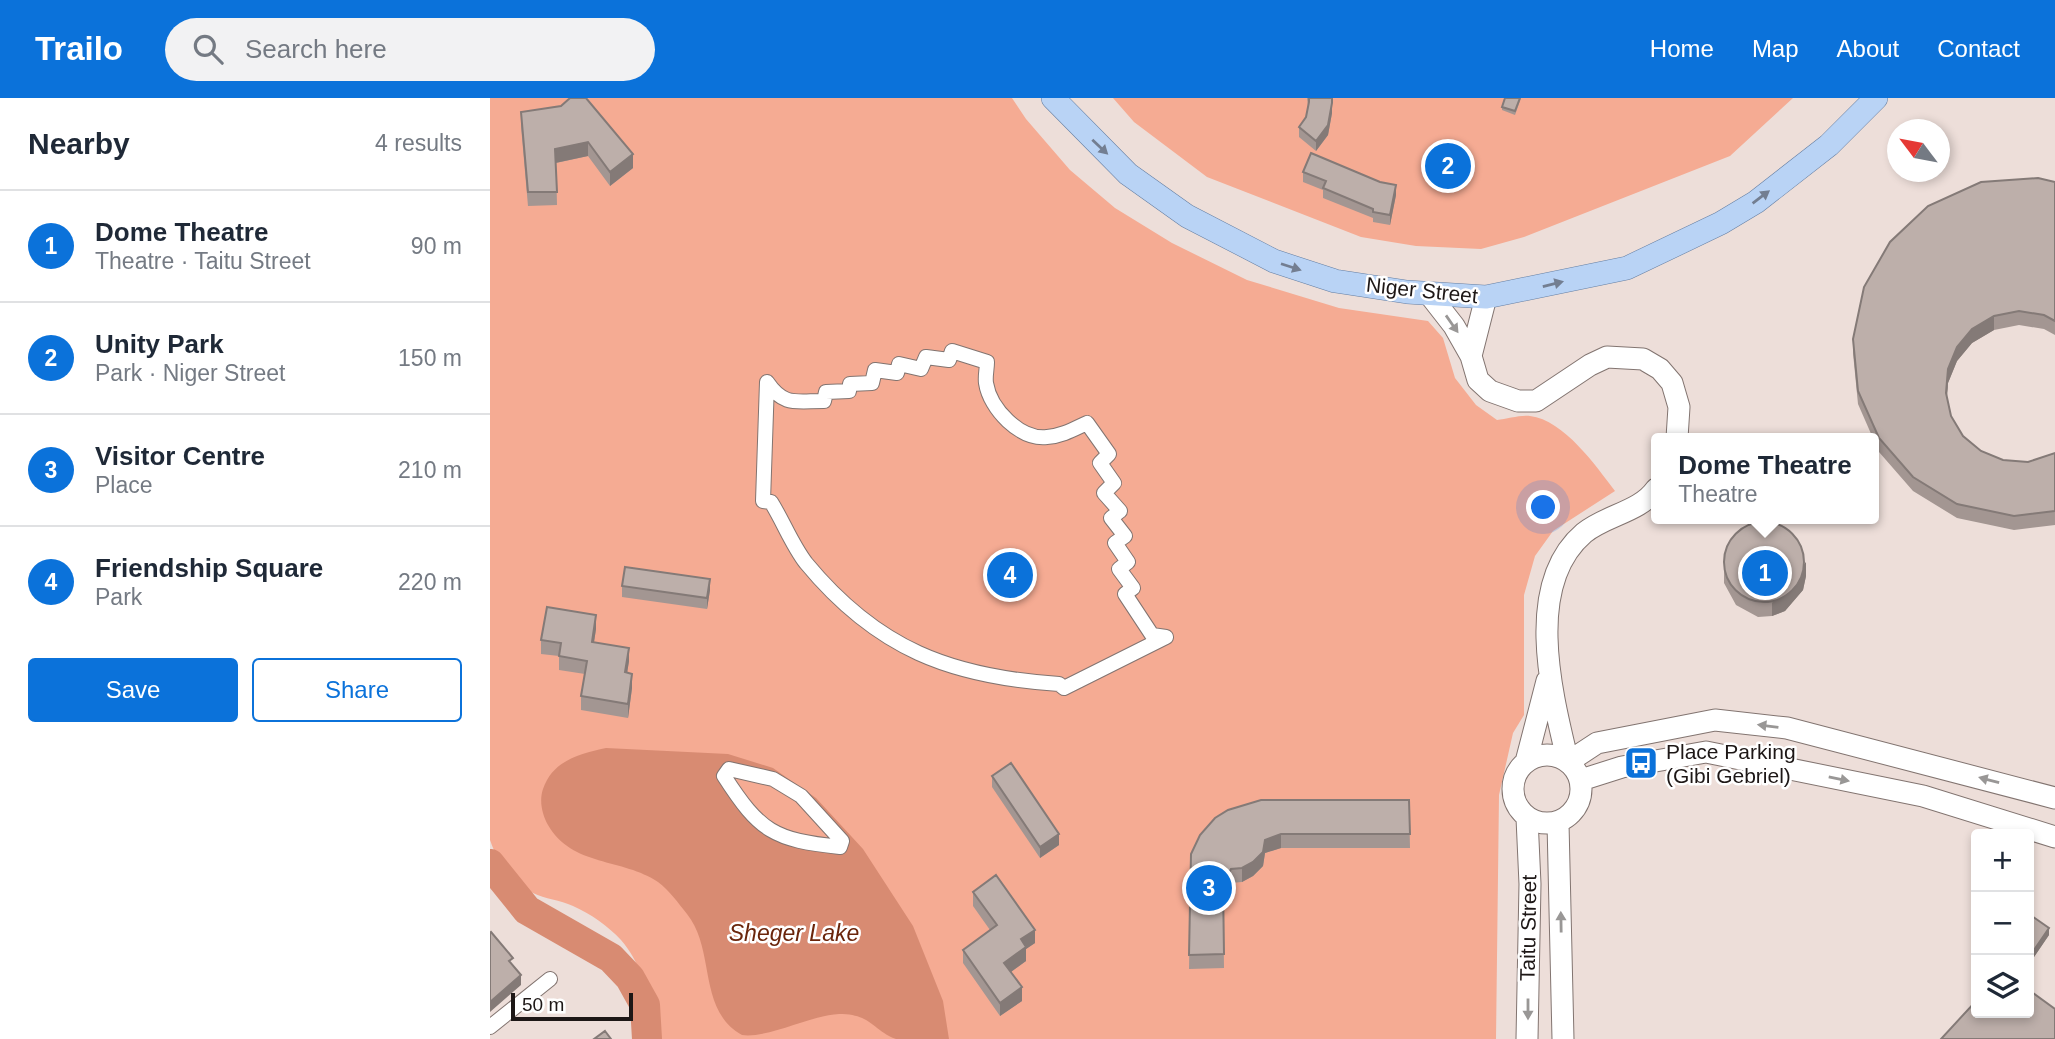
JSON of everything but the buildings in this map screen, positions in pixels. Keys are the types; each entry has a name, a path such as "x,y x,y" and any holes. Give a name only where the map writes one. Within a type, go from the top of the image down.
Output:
{"main road":[{"name":"Niger Street","path":"1053,98 1128,174 1187,216 1232,242 1274,261 1335,281 1429,294 1486,297 1627,268 1721,223 1756,202 1829,145 1876,98"},
{"path":"1429,294 1454,326 1471,356 1478,380 1502,397 1518,401 1536,401 1590,365 1607,357 1643,359 1661,369 1672,383 1679,407 1677,433"},
{"path":"1471,356 1486,297"},
{"path":"1568,762 1547,755 1526,762 1518,770 1513,792 1515,803 1527,818 1545,824 1558,822 1574,812 1580,802 1581,780 1568,762 1549,673 1550,590 1566,553 1593,526 1637,505 1651,494"},
{"path":"1526,762 1549,673"},
{"path":"1568,762 1597,743 1715,719 1787,728 2055,798"},
{"path":"1581,780 1622,767 1706,752 1923,796 2055,837"},
{"name":"Taitu Street","path":"1527,818 1530,884 1527,1039"},
{"name":"Taitu Street","path":"1558,822 1563,1039"}],"street":[{"path":"952,351 987,362 986,384 992,400 1006,420 1020,430 1043,438 1065,434 1087,423 1109,454 1100,463 1114,484 1104,493 1120,511 1111,518 1125,536 1115,543 1128,562 1119,569 1133,588 1125,594 1152,635 1166,637 1064,688 1059,684 1010,681 958,670 915,653 878,632 805,562 771,502 763,501 767,382 777,397 786,401 824,401 826,392 849,391 850,384 873,383 875,370 897,373 899,364 921,369 926,357 949,360 952,351"},
{"path":"729,769 773,779 801,796 842,841 840,847 800,843 773,832 748,814 724,776 729,769"},
{"path":"490,1027 550,979"}],"shaded area":[{"path":"490,98 1012,98 1026,119 1070,170 1115,208 1172,243 1247,280 1339,308 1428,321 1443,338 1455,378 1476,405 1497,420 1530,416 1543,419 1567,435 1589,457 1615,491 1553,531 1535,556 1524,595 1524,715 1513,733 1499,795 1496,1039 661,1039 641,974 621,940 605,925 586,913 568,904 538,895 518,884 501,864 490,840"},
{"path":"1113,98 1793,98 1730,156 1524,237 1481,249 1416,246 1361,237 1207,177 1134,122"}],"water":[{"name":"Sheger Lake","path":"606,748 728,754 773,768 816,798 863,849 913,926 943,1001 949,1039 896,1039 865,1020 839,1014 752,1035 742,1035 728,1024 712,995 696,929 670,893 644,874 570,848 558,839 546,821 541,798 553,771 577,756","holes":["729,769 801,796 840,846 773,832 748,813"]}],"waterway":[{"path":"490,864 527,910 611,958 630,978 645,1005 647,1039"}],"place":[{"name":"Unity Park","path":"1448,166"},
{"name":"Dome Theatre","path":"1765,573"},
{"name":"Friendship Square","path":"1010,575"},
{"name":"Place Parking (Gibi Gebriel)","path":"1641,763"},
{"name":"Visitor Centre","path":"1209,888"}]}
